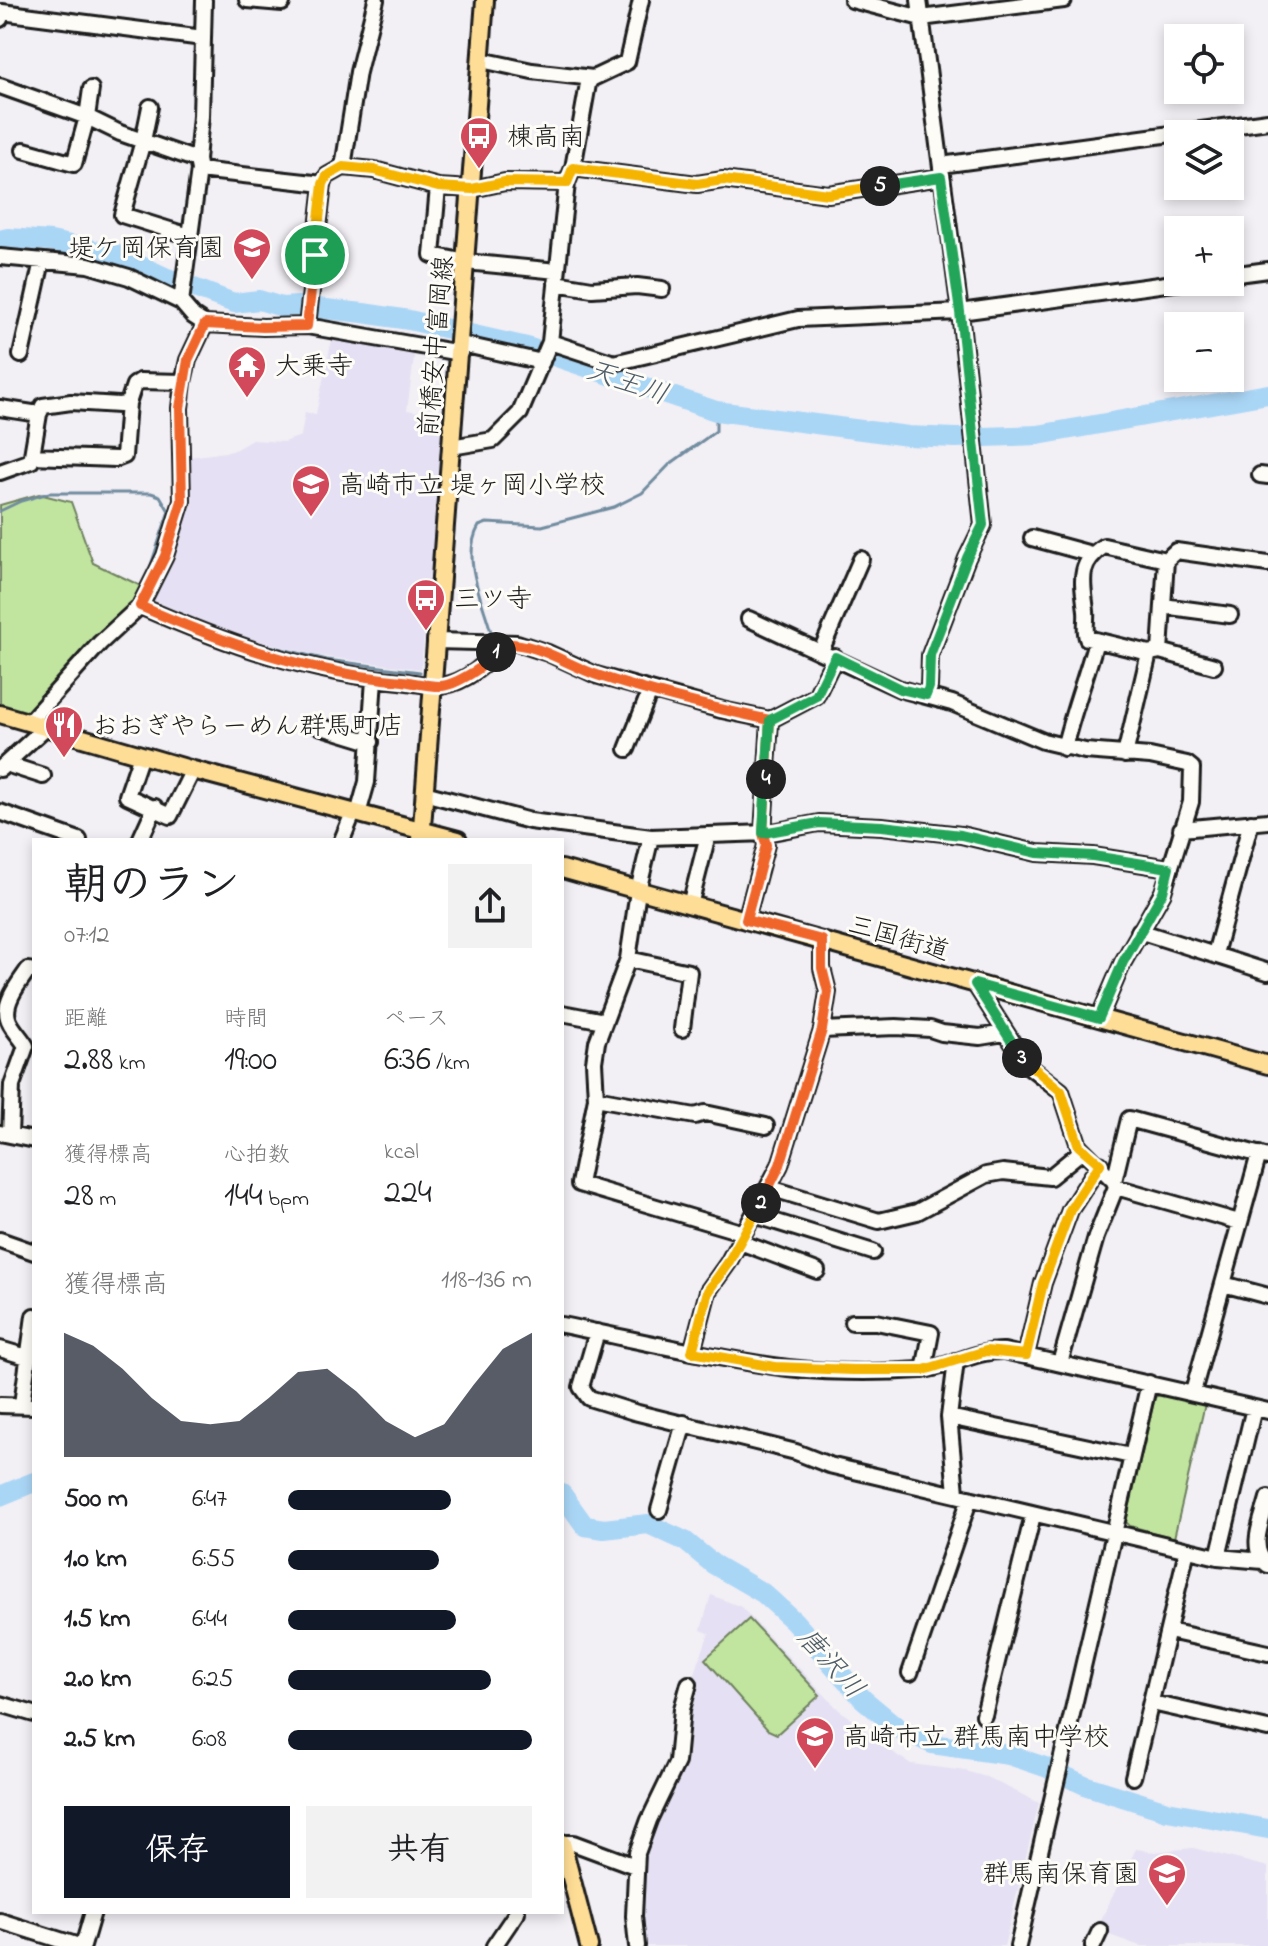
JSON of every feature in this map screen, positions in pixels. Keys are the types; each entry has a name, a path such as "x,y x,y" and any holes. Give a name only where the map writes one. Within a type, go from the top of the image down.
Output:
{"main road":[{"name":"前橋安中富岡線","path":"421,835 485,0"},
{"path":"0,714 421,835 443,838"},
{"name":"三国街道","path":"564,870 1268,1065"},
{"path":"564,1851 589,1946"}],"street":[{"path":"181,302 198,165 204,0"},
{"path":"247,0 282,3 282,0"},
{"path":"343,167 358,72 376,0"},
{"path":"451,447 484,443 505,431 520,413 542,362 550,342 567,183 573,168 588,84 593,78 627,62 641,0"},
{"path":"852,0 921,18 1064,0"},
{"path":"919,0 960,312 983,525 930,655 926,695"},
{"path":"3,10 203,38"},
{"path":"481,60 532,71 593,78"},
{"path":"0,86 87,117 198,165 323,184"},
{"path":"24,150 74,164 91,89"},
{"path":"150,107 122,215 189,236"},
{"path":"573,168 697,184 723,180 828,194 941,171 1268,121"},
{"path":"307,326 323,184 327,176 343,167 374,170 438,187 472,189 505,182 567,183"},
{"path":"438,187 432,255 557,277 592,289 637,286 662,289"},
{"path":"0,257 88,265 129,277 181,302 205,324 307,326 542,362"},
{"path":"21,355 42,261"},
{"path":"1244,273 1268,270"},
{"path":"550,342 614,363 798,319 960,312 1164,284"},
{"path":"29,722 100,643 140,606 165,556 182,501 180,408 183,382 188,360 205,324"},
{"path":"32,456 116,459 124,456 128,403 134,385 140,381 183,382"},
{"path":"0,472 31,461 43,406 71,402 128,403"},
{"path":"0,408 39,414"},
{"path":"1032,538 1091,554"},
{"path":"1166,560 1104,546 1091,554 1081,593 1086,611 1087,638 1214,666"},
{"path":"1125,755 1154,652 1163,606 1166,560 1176,551 1268,564"},
{"path":"435,641 517,643 596,675 770,720 816,696 861,559"},
{"path":"140,606 266,655 304,666 374,679 441,686 469,675 493,658 500,644"},
{"path":"1163,606 1230,615"},
{"path":"749,619 900,689 926,695 1064,748 1150,756 1187,764 1192,768 1191,802 1163,892 1139,931 1099,1018"},
{"path":"1064,748 1076,698 1096,641"},
{"path":"343,838 356,814 367,782 374,679"},
{"path":"627,749 650,691"},
{"path":"746,920 766,845 763,833 770,720"},
{"path":"312,724 371,742"},
{"path":"3,766 46,727"},
{"path":"141,755 127,796 170,816 193,770"},
{"path":"3,766 43,776"},
{"path":"424,793 530,821 651,837 763,833 819,823 882,826 961,835 1037,853 1093,856 1169,868"},
{"path":"141,838 155,807"},
{"path":"0,812 73,838"},
{"path":"1181,829 1268,821"},
{"path":"1215,954 1251,822"},
{"path":"690,905 708,835"},
{"path":"651,837 638,891 628,959 604,1021 594,1062 596,1098 579,1184 742,1237 817,1271"},
{"path":"1139,931 1268,972"},
{"path":"692,1352 708,1291 770,1188 780,1165 822,1030 828,992 822,968 822,940"},
{"path":"628,959 689,972 682,1029"},
{"path":"32,971 28,970 14,993 7,1013 9,1021 30,1046 12,1085 5,1134 32,1140"},
{"path":"975,984 1026,1064 1061,1091 1079,1146 1100,1164 1115,1184 1239,1222"},
{"path":"564,1013 604,1021"},
{"path":"822,1030 896,1027 980,1037 1005,1033"},
{"path":"596,1098 695,1116 705,1113 766,1126"},
{"path":"1060,1363 1096,1237 1115,1184 1129,1119 1263,1156 1239,1222 1193,1392"},
{"path":"770,1188 879,1221 917,1212 986,1175 1003,1172 1050,1177 1083,1150"},
{"path":"1026,1355 1043,1283 1070,1210 1100,1164"},
{"path":"754,1215 873,1252"},
{"path":"0,1240 32,1251"},
{"path":"1223,1284 1268,1296"},
{"path":"852,1322 876,1322 931,1333 924,1370"},
{"path":"564,1325 692,1352 797,1369 924,1370 986,1351 1026,1355 1261,1410 1218,1557"},
{"path":"0,1405 28,1405 27,1357 32,1328"},
{"path":"597,1332 581,1387 589,1398 796,1452 829,1465 1033,1515 1218,1557 1265,1563"},
{"path":"0,1349 27,1357"},
{"path":"910,1673 963,1496 949,1417 956,1361"},
{"path":"1018,1946 1149,1383"},
{"path":"949,1417 1131,1456"},
{"path":"659,1510 684,1423"},
{"path":"1265,1563 1257,1553 1256,1545 1268,1498"},
{"path":"984,1715 1033,1515"},
{"path":"1133,1777 1187,1550"},
{"path":"1169,1631 1268,1653"},
{"path":"637,1946 635,1866 643,1834 677,1762 682,1709 689,1684"},
{"path":"1152,1703 1268,1729"},
{"path":"0,1704 32,1713"},
{"path":"564,1843 573,1843 635,1866"},
{"path":"0,1921 81,1946 92,1914"},
{"path":"494,1946 516,1914"},
{"path":"1093,1946 1100,1931"}],"shaded area":[{"name":"高崎市立 堤ヶ岡小学校","path":"333,334 415,350 407,410 445,417 421,669 319,656 224,632 153,600 191,502 190,457 233,451 252,440 284,442 301,436 305,413 316,414"},
{"name":"高崎市立 群馬南中学校","path":"711,1595 741,1607 838,1709 898,1756 911,1764 986,1777 1039,1803 1004,1946 642,1946 639,1918 645,1852 654,1824 683,1766 689,1709 697,1683 694,1676 709,1633 701,1630"},
{"path":"1193,1848 1268,1867 1268,1946 1140,1946 1096,1930 1136,1849 1154,1852"}],"green space":[{"path":"39,494 71,502 93,563 143,587 128,608 104,629 28,713 0,706 0,505"},
{"path":"1161,1394 1205,1404 1174,1538 1130,1526 1126,1522 1155,1397"},
{"path":"749,1619 820,1695 777,1734 768,1730 705,1659"}],"waterway":[{"name":"天王川","path":"0,240 51,241 118,255 234,303 259,300 282,307 363,313 409,320 527,347 716,411 908,436 1038,435 1268,394"},
{"path":"491,632 473,564 474,538 479,526 487,523 542,526 614,507 642,493 670,464 716,431 716,411"},
{"path":"0,511 49,493 151,493 160,496 169,511 148,574"},
{"path":"245,640 327,660 420,672"},
{"name":"唐沢川","path":"0,1496 32,1483"},
{"name":"唐沢川","path":"564,1497 585,1526 604,1529 648,1524 685,1541 713,1564 763,1593 794,1621 863,1699 898,1728 932,1744 1009,1755 1087,1786 1167,1811 1268,1829"}],"place":[{"name":"棟高南","path":"479,170"},
{"name":"堤ケ岡保育園","path":"252,281"},
{"name":"大乗寺","path":"247,399"},
{"name":"高崎市立 堤ヶ岡小学校","path":"311,518"},
{"name":"三ツ寺","path":"426,632"},
{"name":"おおぎやらーめん群馬町店","path":"64,759"},
{"name":"高崎市立 群馬南中学校","path":"815,1770"},
{"name":"群馬南保育園","path":"1167,1907"}],"route":[{"path":"315,255 307,326 205,324 188,360 183,382 180,408 182,501 165,556 140,606 194,629 304,666 374,679 441,686 469,675 493,658 500,644 517,643 596,675 770,720 763,833 766,845 746,920 822,940 822,968 828,992 822,1030 780,1165 740,1242 708,1291 692,1352 807,1370 924,1370 986,1351 1026,1355 1043,1283 1070,1210 1100,1164 1079,1146 1061,1091 1026,1064 975,984 1099,1018 1123,962 1163,892 1169,868 1093,856 1037,853 961,835 882,826 801,824 763,833 770,720 816,696 835,657 900,689 926,695 930,655 967,558 982,529 960,312 941,177 828,194 723,180 697,184 573,168 567,183 505,182 472,189 438,187 374,170 343,167 327,176 323,184 315,255"}]}
